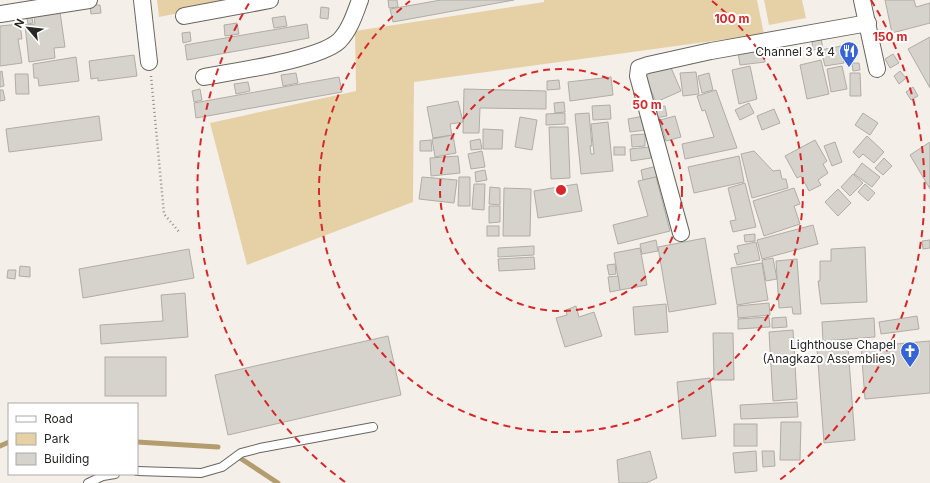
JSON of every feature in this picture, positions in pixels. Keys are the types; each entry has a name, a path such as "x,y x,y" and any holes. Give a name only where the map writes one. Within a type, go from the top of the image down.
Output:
{"street":[{"path":"0,14 89,0"},
{"path":"142,0 149,62"},
{"path":"184,16 270,0"},
{"path":"204,77 308,56 330,48 340,40 347,30 360,0"},
{"path":"862,0 877,69"},
{"path":"681,233 638,76 639,68 711,51 868,23"}],"lane":[{"path":"138,471 201,473 222,467 241,454 260,448 373,427"},
{"path":"88,483 110,475"}],"path":[{"path":"149,62 164,214 180,233"}],"green space":[{"path":"157,0 228,0 229,3 159,17"},
{"path":"544,0 757,0 764,34 414,82 413,202 247,265 210,123 356,91 355,31 544,2"},
{"path":"764,0 802,0 806,18 769,25"}],"building":[{"path":"388,0 397,0 398,7 389,8"},
{"path":"441,0 514,0 393,22 390,9"},
{"path":"885,0 914,0 916,7 930,3 930,23 892,33"},
{"path":"90,5 100,5 101,13 91,14"},
{"path":"321,7 329,8 328,19 320,18"},
{"path":"60,12 65,47 54,48 55,58 29,62 25,25 35,24 34,16"},
{"path":"285,16 287,26 274,28 272,18"},
{"path":"27,18 32,18 33,23 28,24"},
{"path":"237,23 239,34 225,36 224,25"},
{"path":"20,24 22,39 18,39 22,63 0,66 0,26"},
{"path":"307,24 309,38 187,60 185,45"},
{"path":"190,32 191,41 183,43 182,33"},
{"path":"930,37 930,88 908,49"},
{"path":"821,39 823,48 813,50 812,41"},
{"path":"854,43 855,50 845,52 844,44"},
{"path":"841,46 844,63 825,66 821,50"},
{"path":"763,49 765,62 740,65 738,52"},
{"path":"893,54 899,63 890,68 885,59"},
{"path":"134,55 137,76 98,81 98,78 91,79 89,61"},
{"path":"76,57 79,81 39,86 38,78 34,78 33,64"},
{"path":"821,60 829,94 807,99 800,65"},
{"path":"669,63 681,91 656,102 644,74"},
{"path":"852,63 859,63 860,70 853,71"},
{"path":"750,66 757,99 739,104 732,70"},
{"path":"842,66 847,89 831,92 827,69"},
{"path":"2,71 4,86 0,87 0,72"},
{"path":"900,71 906,78 899,84 894,76"},
{"path":"696,72 699,94 683,96 680,73"},
{"path":"296,73 298,83 283,86 281,75"},
{"path":"709,73 713,90 702,93 698,76"},
{"path":"850,73 860,73 861,96 850,96"},
{"path":"15,74 28,74 29,94 16,94"},
{"path":"339,77 342,92 196,118 194,103"},
{"path":"611,77 613,95 570,101 568,82"},
{"path":"559,80 560,89 547,90 547,81"},
{"path":"248,82 250,91 236,94 234,84"},
{"path":"913,87 918,96 911,100 906,92"},
{"path":"200,89 202,100 194,102 192,91"},
{"path":"464,89 546,91 546,109 480,108 479,133 463,133"},
{"path":"0,90 3,90 5,100 0,101"},
{"path":"716,90 737,148 685,159 682,144 714,137 705,110 702,111 697,96"},
{"path":"458,101 463,122 450,124 452,135 433,138 427,107"},
{"path":"564,102 565,112 555,113 554,103"},
{"path":"749,103 754,113 740,120 735,110"},
{"path":"610,105 611,119 593,120 592,106"},
{"path":"665,106 667,116 655,118 653,108"},
{"path":"774,109 780,123 762,130 757,116"},
{"path":"565,113 565,124 546,125 546,114"},
{"path":"589,113 592,146 590,146 591,154 594,154 591,124 608,122 613,171 581,174 575,114"},
{"path":"863,113 878,123 870,135 855,125"},
{"path":"99,116 102,140 9,152 6,129"},
{"path":"644,116 646,130 630,132 628,119"},
{"path":"675,116 681,137 666,141 660,120"},
{"path":"520,117 537,120 532,150 515,147"},
{"path":"549,127 568,127 570,178 551,179"},
{"path":"483,129 503,130 502,149 483,149"},
{"path":"645,134 645,146 632,147 631,135"},
{"path":"453,135 456,153 435,157 432,139"},
{"path":"867,136 884,152 874,163 863,154 859,158 853,152"},
{"path":"480,139 482,149 471,150 470,141"},
{"path":"431,140 432,151 420,151 420,141"},
{"path":"815,140 827,161 823,164 828,173 818,180 821,185 809,191 801,176 797,178 785,156"},
{"path":"835,142 842,162 832,166 824,146"},
{"path":"930,142 930,189 910,155"},
{"path":"614,147 625,147 625,155 614,155"},
{"path":"650,147 651,158 631,161 630,149"},
{"path":"482,151 485,167 471,169 468,154"},
{"path":"754,151 773,171 780,170 782,179 786,179 788,188 752,198 741,154"},
{"path":"458,156 460,173 431,176 430,158"},
{"path":"739,156 744,182 694,193 688,167"},
{"path":"884,158 892,166 883,175 875,168"},
{"path":"862,163 880,177 872,187 854,174"},
{"path":"657,166 660,176 643,180 641,170"},
{"path":"485,170 487,180 476,182 475,172"},
{"path":"853,174 863,183 850,196 841,187"},
{"path":"422,177 457,180 454,203 419,199"},
{"path":"459,177 470,177 470,206 458,206"},
{"path":"656,177 670,231 618,244 613,225 648,216 638,181"},
{"path":"745,183 756,227 733,232 730,221 736,220 728,188"},
{"path":"474,184 485,184 484,210 472,209"},
{"path":"577,184 582,211 538,218 534,191"},
{"path":"865,184 875,193 868,201 858,192"},
{"path":"490,187 500,188 500,205 489,204"},
{"path":"504,188 531,189 530,236 503,236"},
{"path":"794,188 800,204 794,206 800,224 764,236 753,201"},
{"path":"838,189 851,203 838,216 825,202"},
{"path":"489,206 500,206 500,222 489,223"},
{"path":"813,225 818,244 762,259 757,240"},
{"path":"487,226 499,226 499,236 487,236"},
{"path":"755,234 755,241 745,242 744,235"},
{"path":"705,238 716,304 669,312 658,247"},
{"path":"656,240 658,251 642,254 640,244"},
{"path":"930,240 930,248 923,249 922,241"},
{"path":"756,242 760,260 737,265 734,254 739,253 737,246"},
{"path":"534,246 534,255 498,257 498,248"},
{"path":"865,247 867,302 821,304 818,281 820,281 820,261 831,261 831,249"},
{"path":"640,248 647,285 620,290 614,253"},
{"path":"189,249 194,278 83,298 79,269"},
{"path":"534,257 535,269 499,271 498,259"},
{"path":"773,258 777,279 766,281 762,260"},
{"path":"797,259 801,314 793,314 792,307 779,308 776,261"},
{"path":"762,263 768,300 737,305 731,268"},
{"path":"615,264 616,274 609,275 607,265"},
{"path":"20,266 30,267 30,277 19,276"},
{"path":"8,270 16,270 15,279 7,278"},
{"path":"618,276 620,290 610,292 608,277"},
{"path":"185,293 188,337 101,344 100,325 163,321 161,295"},
{"path":"769,303 770,315 738,318 737,306"},
{"path":"666,304 668,332 635,335 633,307"},
{"path":"576,306 579,317 594,312 602,336 565,347 556,318 567,315 566,310"},
{"path":"917,316 919,329 881,334 879,322"},
{"path":"769,317 770,327 738,329 738,319"},
{"path":"786,317 787,327 772,328 772,318"},
{"path":"874,318 875,337 823,341 822,322"},
{"path":"793,330 797,399 773,401 769,332"},
{"path":"713,333 733,333 734,380 714,380"},
{"path":"388,336 401,395 228,435 215,375"},
{"path":"930,341 930,393 865,399 861,347"},
{"path":"848,347 855,440 824,443 817,349"},
{"path":"105,357 166,357 166,396 105,396"},
{"path":"710,378 716,436 682,439 677,382"},
{"path":"797,402 798,417 741,419 740,405"},
{"path":"781,422 801,422 800,460 780,460"},
{"path":"734,424 757,424 757,446 734,446"},
{"path":"650,451 657,478 646,483 619,483 617,460"},
{"path":"756,451 757,471 735,473 733,453"},
{"path":"762,451 774,451 775,466 763,467"}],"waterway":[{"path":"0,446 8,442"},
{"path":"138,442 218,447"},
{"path":"240,458 278,483"}],"place":[{"name":"Channel 3 & 4","path":"849,68"},
{"name":"Lighthouse Chapel (Anagkazo Assemblies)","path":"910,368"}]}
